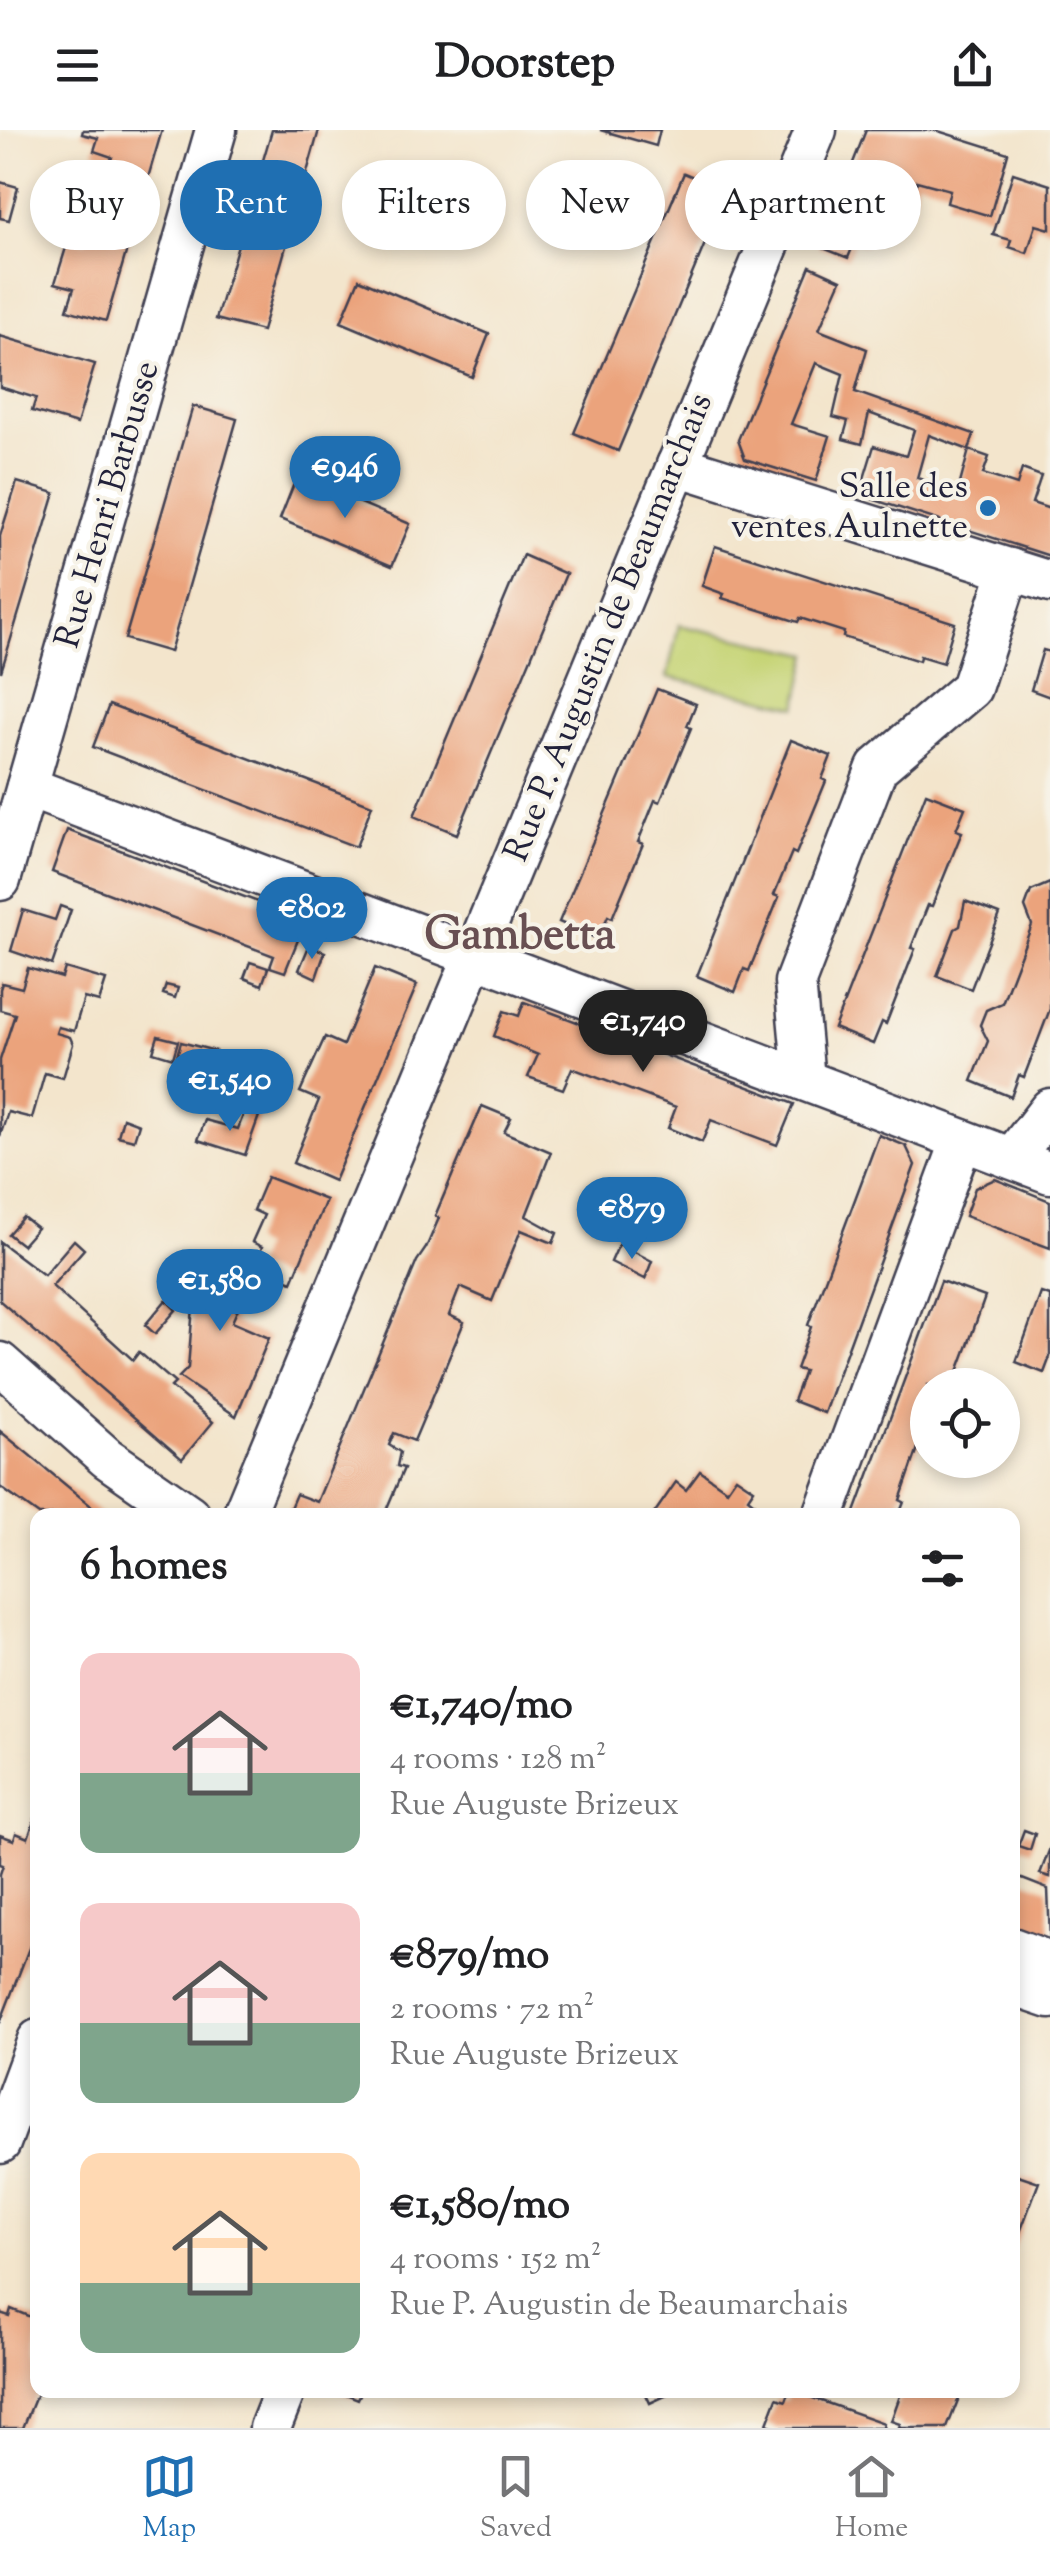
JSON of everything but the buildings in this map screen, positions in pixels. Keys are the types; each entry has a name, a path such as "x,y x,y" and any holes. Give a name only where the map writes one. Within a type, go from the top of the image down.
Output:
{"street":[{"name":"Rue Henri Barbusse","path":"0,880 216,130"},
{"name":"Rue P. Augustin de Beaumarchais","path":"246,1508 816,130"},
{"path":"677,465 1050,582"},
{"path":"804,1080 795,982 877,768 971,688 1010,569"},
{"path":"27,787 1050,1173"},
{"path":"1012,1158 1050,1109"},
{"path":"824,1508 825,1464 962,1140"},
{"path":"0,1364 107,1458 179,1508"},
{"path":"1020,1951 1050,1962"},
{"path":"1020,1969 1050,1980"},
{"path":"1020,1987 1050,1998"},
{"path":"0,2143 30,2062"},
{"path":"270,2428 281,2398"}],"green space":[{"path":"679,625 809,654 797,707 667,677"}],"place":[{"name":"Salle des ventes Aulnette","path":"988,508"}],"district":[{"name":"Gambetta","path":"520,937"}]}
